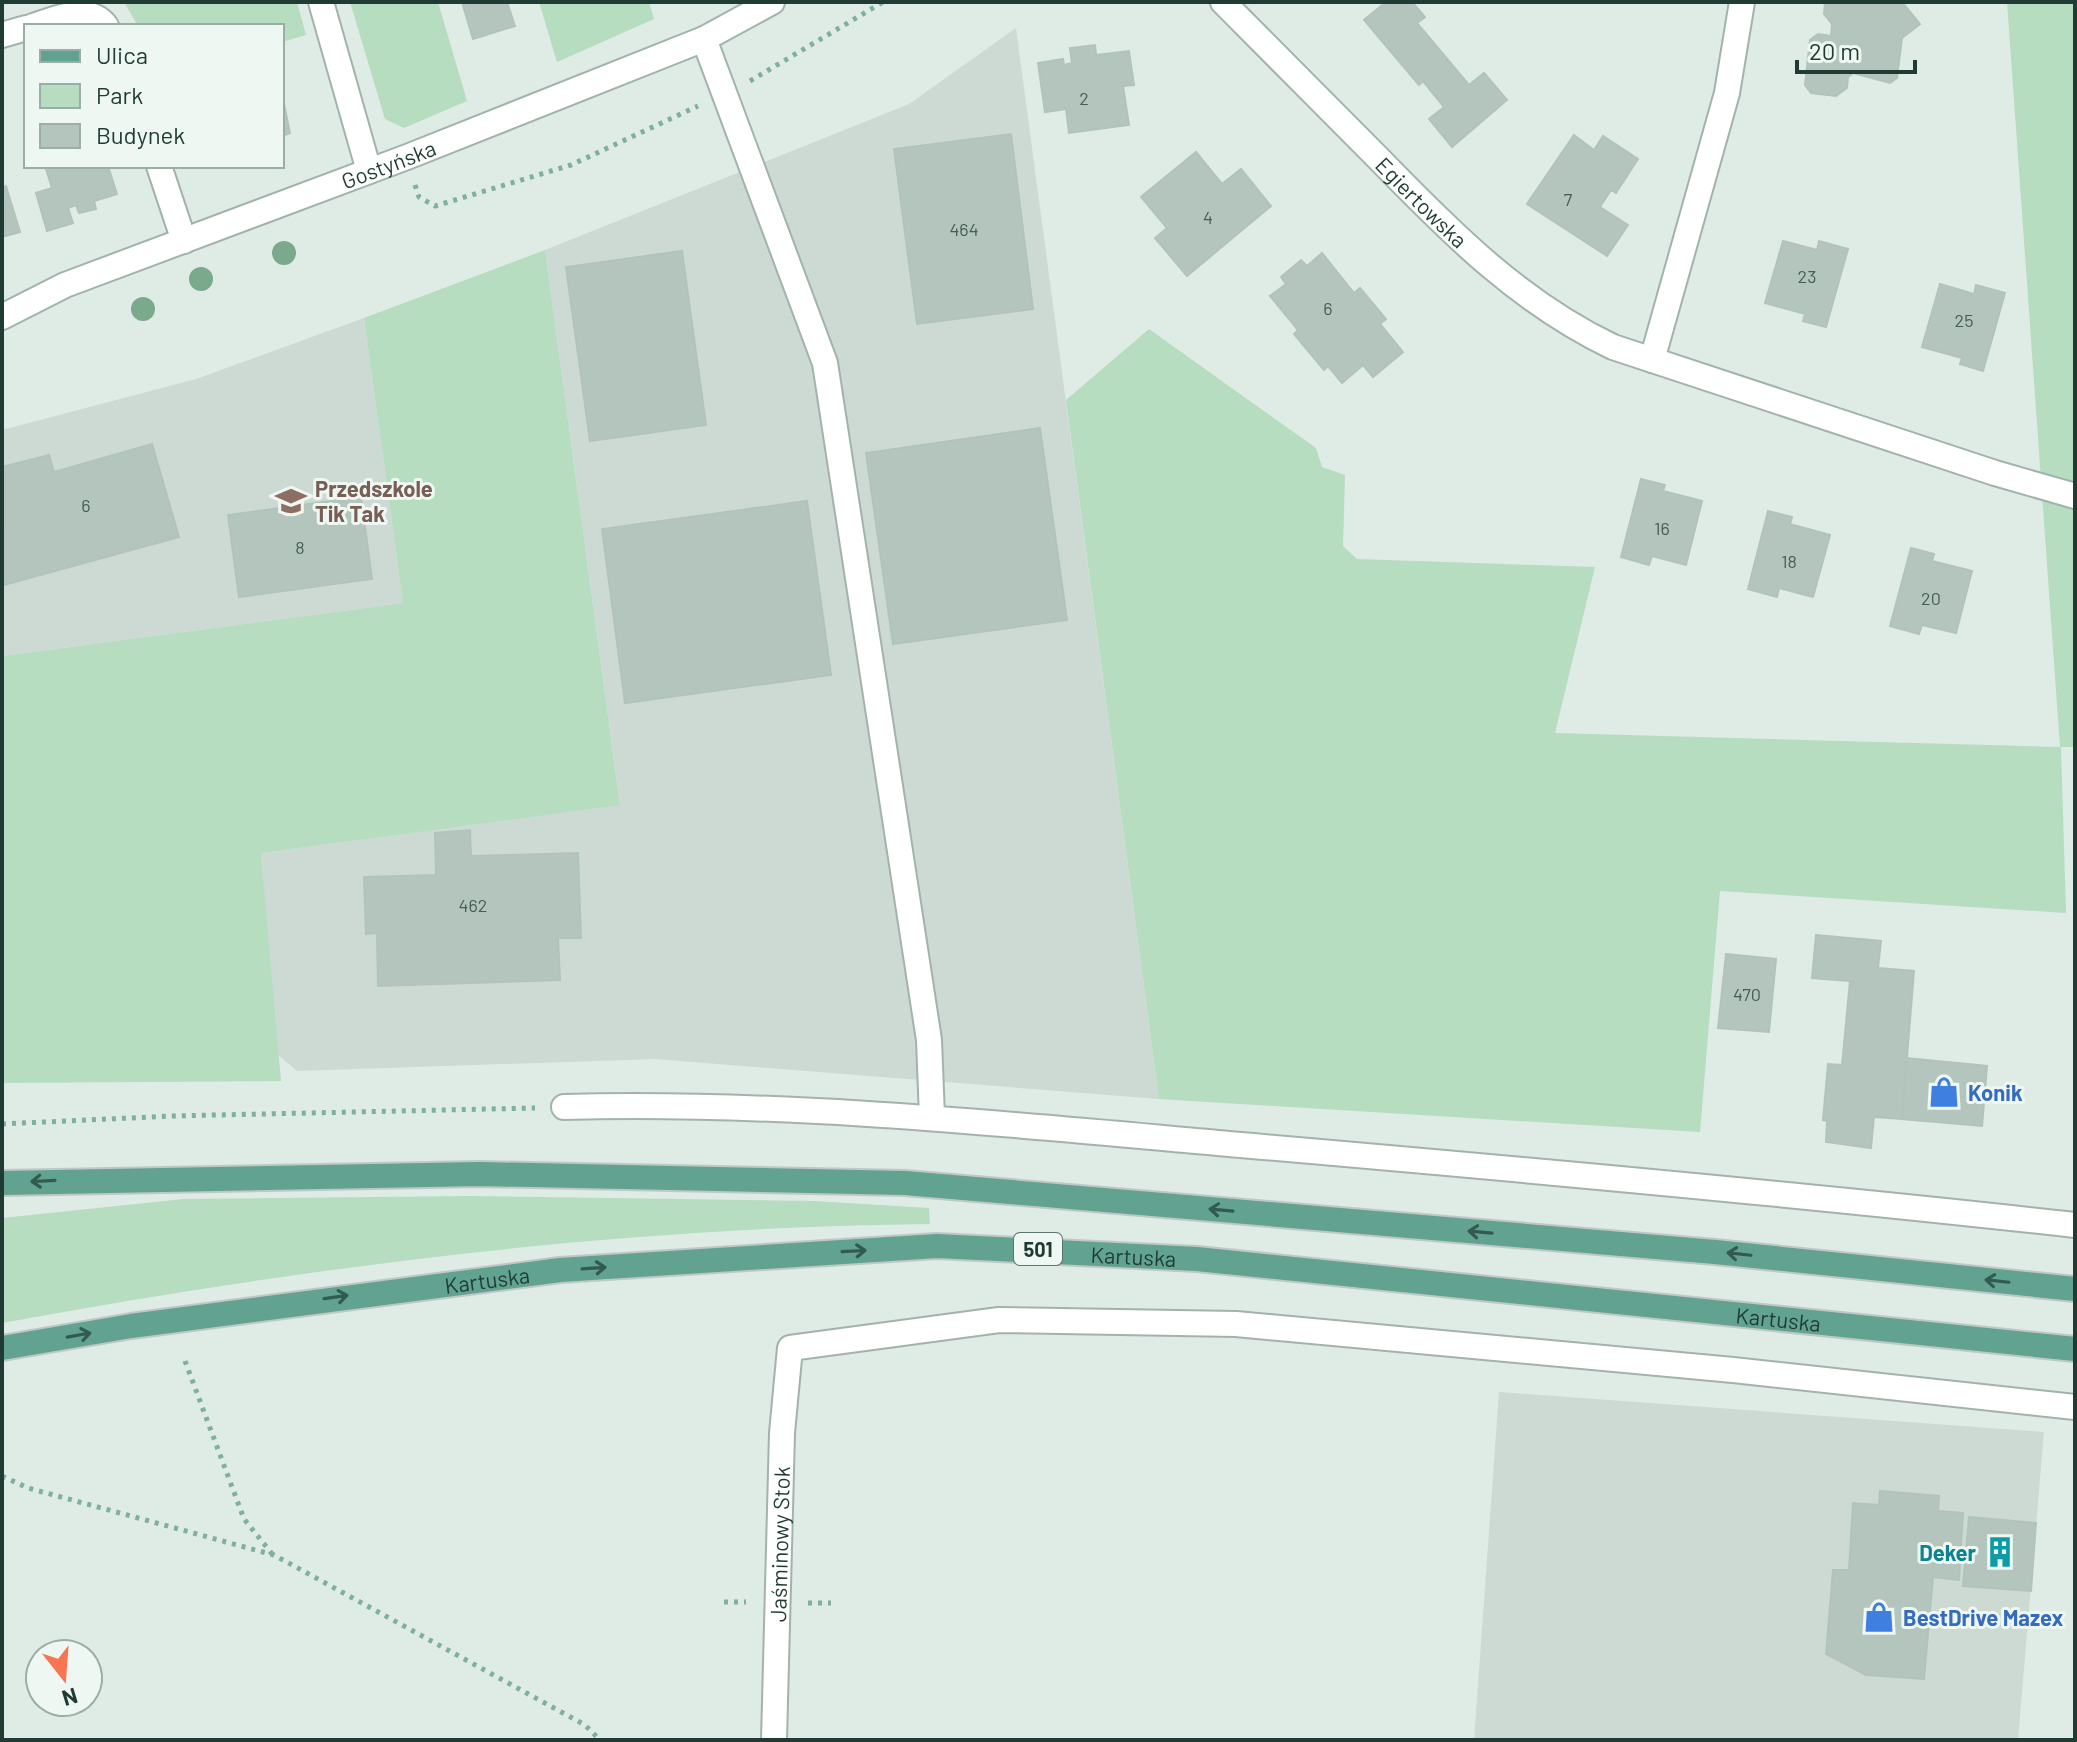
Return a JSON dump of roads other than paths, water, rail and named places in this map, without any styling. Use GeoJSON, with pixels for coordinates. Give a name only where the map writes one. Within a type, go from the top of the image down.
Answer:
{"type":"FeatureCollection","features":[{"type":"Feature","properties":{"kind":"main road"},"geometry":{"type":"LineString","coordinates":[[2,1183],[480,1174],[905,1183],[1715,1252],[2075,1289]]}},
{"type":"Feature","properties":{"kind":"main road","name":"Kartuska"},"geometry":{"type":"LineString","coordinates":[[2,1348],[161,1322],[560,1270],[937,1246],[1197,1259],[2075,1349]]}},
{"type":"Feature","properties":{"kind":"street"},"geometry":{"type":"LineString","coordinates":[[321,2],[369,171]]}},
{"type":"Feature","properties":{"kind":"street","name":"Gostyńska"},"geometry":{"type":"LineString","coordinates":[[2,317],[65,285],[407,157],[704,39],[772,2]]}},
{"type":"Feature","properties":{"kind":"street","name":"Egiertowska"},"geometry":{"type":"LineString","coordinates":[[1223,2],[1471,252],[1527,298],[1572,328],[1652,360],[1995,473],[2075,496]]}},
{"type":"Feature","properties":{"kind":"street"},"geometry":{"type":"LineString","coordinates":[[1652,360],[1727,93],[1742,2]]}},
{"type":"Feature","properties":{"kind":"street"},"geometry":{"type":"LineString","coordinates":[[39,24],[77,12],[105,24]]}},
{"type":"Feature","properties":{"kind":"street"},"geometry":{"type":"LineString","coordinates":[[2,35],[24,29]]}},
{"type":"Feature","properties":{"kind":"street"},"geometry":{"type":"LineString","coordinates":[[704,39],[825,363],[929,1040],[932,1117]]}},
{"type":"Feature","properties":{"kind":"street"},"geometry":{"type":"LineString","coordinates":[[160,168],[184,241]]}},
{"type":"Feature","properties":{"kind":"street"},"geometry":{"type":"LineString","coordinates":[[564,1107],[618,1105],[932,1117],[1797,1194],[2075,1225]]}},
{"type":"Feature","properties":{"kind":"street","name":"Jaśminowy Stok"},"geometry":{"type":"LineString","coordinates":[[774,1740],[782,1433],[790,1348],[999,1320],[1236,1324],[1733,1370],[2075,1407]]}},
{"type":"Feature","properties":{"kind":"place","name":"Przedszkole Tik Tak"},"geometry":{"type":"Point","coordinates":[291,501]}},
{"type":"Feature","properties":{"kind":"place","name":"Konik"},"geometry":{"type":"Point","coordinates":[1944,1092]}},
{"type":"Feature","properties":{"kind":"place","name":"Deker"},"geometry":{"type":"Point","coordinates":[2000,1552]}},
{"type":"Feature","properties":{"kind":"place","name":"BestDrive Mazex"},"geometry":{"type":"Point","coordinates":[1879,1617]}}]}
